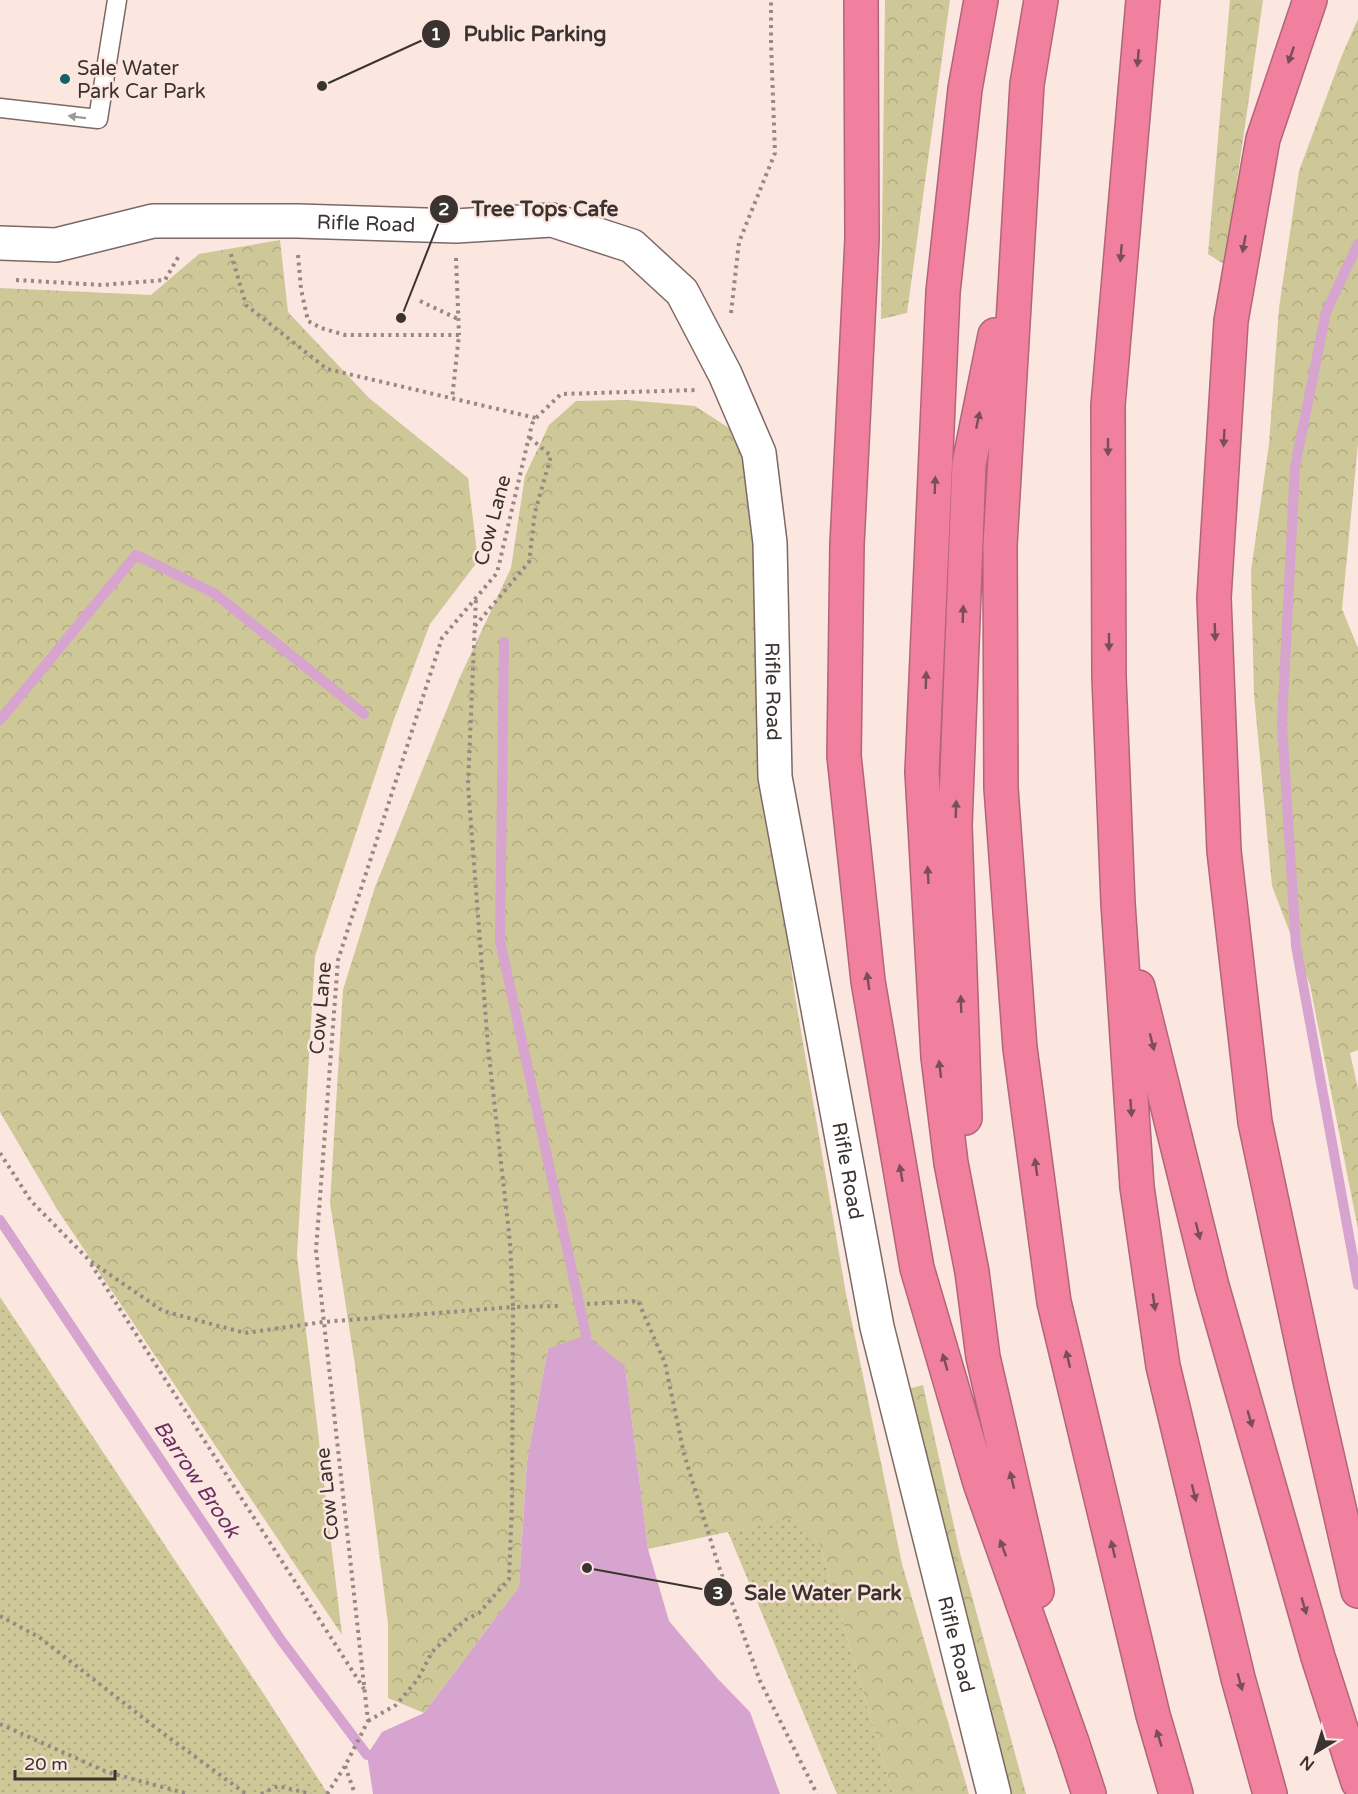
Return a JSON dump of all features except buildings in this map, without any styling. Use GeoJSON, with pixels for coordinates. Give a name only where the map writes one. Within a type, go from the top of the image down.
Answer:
{"type":"FeatureCollection","features":[{"type":"Feature","properties":{"kind":"highway"},"geometry":{"type":"LineString","coordinates":[[861,0],[862,239],[847,545],[844,756],[868,981],[917,1268],[980,1483],[1089,1794]]}},
{"type":"Feature","properties":{"kind":"highway"},"geometry":{"type":"LineString","coordinates":[[981,0],[965,89],[943,292],[922,772],[938,1057],[951,1163],[972,1272],[983,1357],[1072,1742]]}},
{"type":"Feature","properties":{"kind":"highway"},"geometry":{"type":"LineString","coordinates":[[1041,0],[1027,84],[1000,545],[1001,788],[1020,1048],[1054,1302],[1153,1715],[1176,1794]]}},
{"type":"Feature","properties":{"kind":"highway"},"geometry":{"type":"LineString","coordinates":[[1143,0],[1108,405],[1109,677],[1118,903],[1137,1187],[1163,1366],[1238,1678],[1270,1794]]}},
{"type":"Feature","properties":{"kind":"highway"},"geometry":{"type":"LineString","coordinates":[[1310,0],[1263,139],[1231,321],[1214,597],[1224,851],[1255,1122],[1358,1591]]}},
{"type":"Feature","properties":{"kind":"highway"},"geometry":{"type":"LineString","coordinates":[[972,1272],[955,825],[969,464],[1019,223]]}},
{"type":"Feature","properties":{"kind":"highway"},"geometry":{"type":"LineString","coordinates":[[1118,903],[1212,1286],[1318,1657],[1358,1782]]}},
{"type":"Feature","properties":{"kind":"street","name":"Rifle Road"},"geometry":{"type":"LineString","coordinates":[[0,243],[56,245],[153,221],[298,221],[456,226],[552,220],[632,246],[682,292],[724,374],[759,453],[770,543],[775,777],[876,1327],[994,1794]]}},
{"type":"Feature","properties":{"kind":"lane"},"geometry":{"type":"LineString","coordinates":[[0,108],[98,120],[117,0]]}},
{"type":"Feature","properties":{"kind":"path"},"geometry":{"type":"LineString","coordinates":[[731,314],[739,242],[775,153],[771,0]]}},
{"type":"Feature","properties":{"kind":"path"},"geometry":{"type":"LineString","coordinates":[[11,280],[102,285],[165,280],[199,221],[228,244],[246,305],[327,369],[536,418]]}},
{"type":"Feature","properties":{"kind":"path"},"geometry":{"type":"LineString","coordinates":[[298,221],[301,289],[308,321],[321,328],[345,335],[459,335]]}},
{"type":"Feature","properties":{"kind":"path"},"geometry":{"type":"LineString","coordinates":[[452,399],[459,335],[456,226]]}},
{"type":"Feature","properties":{"kind":"path"},"geometry":{"type":"LineString","coordinates":[[420,301],[458,319]]}},
{"type":"Feature","properties":{"kind":"path","name":"Cow Lane"},"geometry":{"type":"LineString","coordinates":[[368,1721],[316,1250],[338,960],[442,638],[497,573],[532,424],[561,394],[697,390],[724,374]]}},
{"type":"Feature","properties":{"kind":"path"},"geometry":{"type":"LineString","coordinates":[[474,626],[529,562],[535,512],[551,456],[529,437]]}},
{"type":"Feature","properties":{"kind":"path"},"geometry":{"type":"LineString","coordinates":[[327,1794],[345,1766],[368,1721],[396,1705],[418,1679],[432,1652],[465,1620],[479,1613],[509,1578],[512,1503],[513,1307],[510,1242],[488,1047],[468,785],[476,598]]}},
{"type":"Feature","properties":{"kind":"path"},"geometry":{"type":"LineString","coordinates":[[0,1153],[31,1201],[90,1261],[163,1311],[245,1333],[323,1322],[513,1307],[560,1306]]}},
{"type":"Feature","properties":{"kind":"path"},"geometry":{"type":"LineString","coordinates":[[90,1261],[364,1690]]}},
{"type":"Feature","properties":{"kind":"path"},"geometry":{"type":"LineString","coordinates":[[587,1304],[638,1301],[665,1363],[684,1454],[718,1564],[760,1681],[817,1794]]}},
{"type":"Feature","properties":{"kind":"path"},"geometry":{"type":"LineString","coordinates":[[0,1617],[39,1636],[160,1731],[246,1794]]}},
{"type":"Feature","properties":{"kind":"path"},"geometry":{"type":"LineString","coordinates":[[0,1724],[107,1772],[188,1794]]}},
{"type":"Feature","properties":{"kind":"path"},"geometry":{"type":"LineString","coordinates":[[345,1766],[354,1794]]}},
{"type":"Feature","properties":{"kind":"path"},"geometry":{"type":"LineString","coordinates":[[261,1794],[278,1786],[311,1794]]}},
{"type":"Feature","properties":{"kind":"green space"},"geometry":{"type":"Polygon","coordinates":[[[885,0],[950,0],[907,313],[881,319],[885,0]]]}},
{"type":"Feature","properties":{"kind":"green space"},"geometry":{"type":"Polygon","coordinates":[[[1230,0],[1263,0],[1225,265],[1208,254],[1230,0]]]}},
{"type":"Feature","properties":{"kind":"green space"},"geometry":{"type":"Polygon","coordinates":[[[1358,19],[1358,443],[1342,609],[1358,648],[1358,1050],[1350,1053],[1358,1089],[1358,1229],[1310,985],[1272,886],[1254,694],[1251,571],[1269,444],[1279,308],[1299,171],[1342,55],[1358,19]]]}},
{"type":"Feature","properties":{"kind":"green space"},"geometry":{"type":"Polygon","coordinates":[[[280,240],[288,312],[369,398],[468,478],[478,561],[430,624],[393,722],[315,956],[297,1255],[342,1635],[57,1209],[0,1112],[0,288],[151,295],[199,254],[280,240]]]}},
{"type":"Feature","properties":{"kind":"green space"},"geometry":{"type":"Polygon","coordinates":[[[627,400],[695,406],[735,432],[743,451],[751,485],[766,784],[795,996],[846,1294],[902,1564],[969,1794],[893,1794],[820,1545],[793,1518],[648,1549],[625,1366],[548,1349],[527,1461],[519,1587],[424,1713],[388,1698],[388,1623],[355,1365],[330,1203],[343,990],[375,887],[460,677],[511,568],[525,476],[549,425],[576,401],[627,400]]]}},
{"type":"Feature","properties":{"kind":"green space"},"geometry":{"type":"Polygon","coordinates":[[[0,1297],[265,1696],[328,1794],[0,1794],[0,1297]]]}},
{"type":"Feature","properties":{"kind":"green space"},"geometry":{"type":"Polygon","coordinates":[[[923,1385],[959,1549],[1026,1794],[1011,1794],[1001,1762],[904,1390],[923,1385]]]}},
{"type":"Feature","properties":{"kind":"green space"},"geometry":{"type":"Polygon","coordinates":[[[793,1517],[820,1545],[893,1794],[837,1794],[728,1532],[793,1517]]]}},
{"type":"Feature","properties":{"kind":"shaded area"},"geometry":{"type":"Polygon","coordinates":[[[586,1335],[625,1366],[648,1549],[669,1621],[718,1679],[750,1712],[780,1794],[373,1794],[367,1755],[382,1732],[424,1713],[519,1587],[527,1461],[548,1349],[586,1335]]]}},
{"type":"Feature","properties":{"kind":"waterway"},"geometry":{"type":"LineString","coordinates":[[1358,244],[1326,312],[1295,467],[1282,723],[1296,946],[1358,1285]]}},
{"type":"Feature","properties":{"kind":"waterway"},"geometry":{"type":"LineString","coordinates":[[0,720],[136,555],[214,593],[364,714]]}},
{"type":"Feature","properties":{"kind":"waterway"},"geometry":{"type":"LineString","coordinates":[[504,642],[500,941],[586,1335]]}},
{"type":"Feature","properties":{"kind":"waterway","name":"Barrow Brook"},"geometry":{"type":"LineString","coordinates":[[0,1220],[281,1640],[367,1755]]}},
{"type":"Feature","properties":{"kind":"place","name":"Sale Water Park Car Park"},"geometry":{"type":"Point","coordinates":[65,79]}},
{"type":"Feature","properties":{"kind":"place","name":"Public Parking"},"geometry":{"type":"Point","coordinates":[322,86]}},
{"type":"Feature","properties":{"kind":"place","name":"Tree Tops Cafe"},"geometry":{"type":"Point","coordinates":[401,318]}},
{"type":"Feature","properties":{"kind":"place","name":"Sale Water Park"},"geometry":{"type":"Point","coordinates":[587,1568]}}]}
